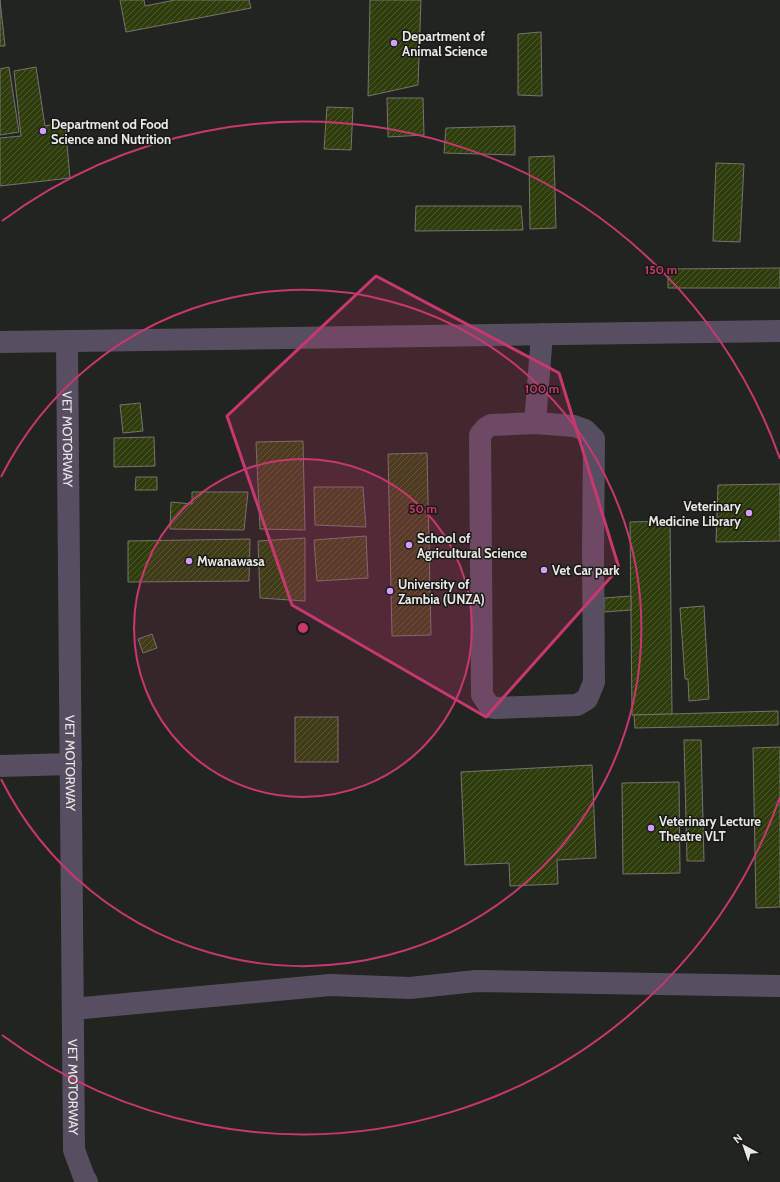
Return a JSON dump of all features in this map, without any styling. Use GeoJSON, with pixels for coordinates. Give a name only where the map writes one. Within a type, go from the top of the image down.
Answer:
{"type":"FeatureCollection","features":[{"type":"Feature","properties":{"kind":"lane"},"geometry":{"type":"LineString","coordinates":[[0,342],[780,331]]}},
{"type":"Feature","properties":{"kind":"lane"},"geometry":{"type":"LineString","coordinates":[[535,423],[542,334]]}},
{"type":"Feature","properties":{"kind":"lane","name":"VET MOTORWAY"},"geometry":{"type":"LineString","coordinates":[[67,341],[74,1150],[87,1182]]}},
{"type":"Feature","properties":{"kind":"lane"},"geometry":{"type":"LineString","coordinates":[[535,423],[574,426],[585,430],[594,440],[594,682],[587,699],[577,705],[495,708],[490,707],[482,695],[480,435],[486,428],[491,426],[535,423]]}},
{"type":"Feature","properties":{"kind":"lane"},"geometry":{"type":"LineString","coordinates":[[0,766],[71,764]]}},
{"type":"Feature","properties":{"kind":"lane"},"geometry":{"type":"LineString","coordinates":[[72,1009],[330,985],[410,988],[476,981],[780,986]]}},
{"type":"Feature","properties":{"kind":"highlighted area"},"geometry":{"type":"Polygon","coordinates":[[[376,276],[559,373],[619,568],[486,717],[292,605],[227,416],[376,276]]]}},
{"type":"Feature","properties":{"kind":"building"},"geometry":{"type":"Polygon","coordinates":[[[0,0],[5,46],[0,46],[0,0]]]}},
{"type":"Feature","properties":{"kind":"building"},"geometry":{"type":"Polygon","coordinates":[[[120,0],[144,0],[145,6],[175,0],[249,0],[251,8],[126,32],[120,0]]]}},
{"type":"Feature","properties":{"kind":"building","name":"Department of Animal Science"},"geometry":{"type":"Polygon","coordinates":[[[370,0],[421,0],[418,85],[368,96],[370,0]]]}},
{"type":"Feature","properties":{"kind":"building"},"geometry":{"type":"Polygon","coordinates":[[[541,32],[542,96],[518,95],[518,34],[541,32]]]}},
{"type":"Feature","properties":{"kind":"building"},"geometry":{"type":"Polygon","coordinates":[[[9,67],[19,132],[0,135],[0,69],[9,67]]]}},
{"type":"Feature","properties":{"kind":"building","name":"Department od Food Science and Nutrition"},"geometry":{"type":"Polygon","coordinates":[[[36,67],[45,126],[65,122],[70,178],[0,186],[0,138],[21,136],[14,71],[36,67]]]}},
{"type":"Feature","properties":{"kind":"building"},"geometry":{"type":"Polygon","coordinates":[[[387,98],[423,98],[424,135],[388,137],[387,98]]]}},
{"type":"Feature","properties":{"kind":"building"},"geometry":{"type":"Polygon","coordinates":[[[327,107],[353,108],[351,150],[324,149],[327,107]]]}},
{"type":"Feature","properties":{"kind":"building"},"geometry":{"type":"Polygon","coordinates":[[[515,126],[515,155],[444,153],[446,128],[515,126]]]}},
{"type":"Feature","properties":{"kind":"building"},"geometry":{"type":"Polygon","coordinates":[[[554,156],[556,228],[530,229],[529,157],[554,156]]]}},
{"type":"Feature","properties":{"kind":"building"},"geometry":{"type":"Polygon","coordinates":[[[716,163],[744,164],[740,242],[713,241],[716,163]]]}},
{"type":"Feature","properties":{"kind":"building"},"geometry":{"type":"Polygon","coordinates":[[[416,206],[521,206],[523,230],[415,231],[416,206]]]}},
{"type":"Feature","properties":{"kind":"building"},"geometry":{"type":"Polygon","coordinates":[[[780,268],[780,288],[668,288],[668,269],[780,268]]]}},
{"type":"Feature","properties":{"kind":"building"},"geometry":{"type":"Polygon","coordinates":[[[140,403],[143,431],[123,433],[120,405],[140,403]]]}},
{"type":"Feature","properties":{"kind":"building"},"geometry":{"type":"Polygon","coordinates":[[[154,437],[155,466],[114,467],[114,438],[154,437]]]}},
{"type":"Feature","properties":{"kind":"building"},"geometry":{"type":"Polygon","coordinates":[[[303,441],[305,530],[260,529],[256,442],[303,441]]]}},
{"type":"Feature","properties":{"kind":"building","name":"School of Agricultural Science"},"geometry":{"type":"Polygon","coordinates":[[[427,453],[431,635],[392,636],[388,454],[427,453]]]}},
{"type":"Feature","properties":{"kind":"building"},"geometry":{"type":"Polygon","coordinates":[[[136,477],[157,477],[157,490],[135,490],[136,477]]]}},
{"type":"Feature","properties":{"kind":"building","name":"Veterinary Medicine Library"},"geometry":{"type":"Polygon","coordinates":[[[780,484],[780,541],[716,542],[718,485],[780,484]]]}},
{"type":"Feature","properties":{"kind":"building"},"geometry":{"type":"Polygon","coordinates":[[[314,487],[363,487],[366,527],[315,525],[314,487]]]}},
{"type":"Feature","properties":{"kind":"building"},"geometry":{"type":"Polygon","coordinates":[[[192,492],[248,492],[244,530],[170,529],[171,502],[192,504],[192,492]]]}},
{"type":"Feature","properties":{"kind":"building"},"geometry":{"type":"Polygon","coordinates":[[[670,521],[672,714],[632,715],[630,522],[670,521]]]}},
{"type":"Feature","properties":{"kind":"building"},"geometry":{"type":"Polygon","coordinates":[[[366,536],[368,578],[317,581],[314,540],[366,536]]]}},
{"type":"Feature","properties":{"kind":"building"},"geometry":{"type":"Polygon","coordinates":[[[305,538],[305,601],[260,598],[258,541],[305,538]]]}},
{"type":"Feature","properties":{"kind":"building","name":"Mwanawasa"},"geometry":{"type":"Polygon","coordinates":[[[250,539],[249,581],[128,582],[128,541],[250,539]]]}},
{"type":"Feature","properties":{"kind":"building"},"geometry":{"type":"Polygon","coordinates":[[[631,596],[631,610],[604,612],[604,598],[631,596]]]}},
{"type":"Feature","properties":{"kind":"building"},"geometry":{"type":"Polygon","coordinates":[[[704,606],[709,699],[689,701],[688,679],[685,679],[680,608],[704,606]]]}},
{"type":"Feature","properties":{"kind":"building"},"geometry":{"type":"Polygon","coordinates":[[[152,634],[157,648],[143,653],[138,639],[152,634]]]}},
{"type":"Feature","properties":{"kind":"building"},"geometry":{"type":"Polygon","coordinates":[[[778,711],[778,725],[635,728],[634,715],[778,711]]]}},
{"type":"Feature","properties":{"kind":"building"},"geometry":{"type":"Polygon","coordinates":[[[295,717],[338,717],[338,762],[295,762],[295,717]]]}},
{"type":"Feature","properties":{"kind":"building"},"geometry":{"type":"Polygon","coordinates":[[[684,740],[701,740],[704,861],[687,861],[684,740]]]}},
{"type":"Feature","properties":{"kind":"building"},"geometry":{"type":"Polygon","coordinates":[[[780,747],[780,907],[756,908],[753,748],[780,747]]]}},
{"type":"Feature","properties":{"kind":"building"},"geometry":{"type":"Polygon","coordinates":[[[592,765],[596,858],[557,860],[558,884],[510,886],[509,863],[465,865],[461,772],[592,765]]]}},
{"type":"Feature","properties":{"kind":"building","name":"Veterinary Lecture Theatre VLT"},"geometry":{"type":"Polygon","coordinates":[[[679,782],[680,873],[623,874],[622,783],[679,782]]]}},
{"type":"Feature","properties":{"kind":"place","name":"Department of Animal Science"},"geometry":{"type":"Point","coordinates":[394,43]}},
{"type":"Feature","properties":{"kind":"place","name":"Department od Food Science and Nutrition"},"geometry":{"type":"Point","coordinates":[43,131]}},
{"type":"Feature","properties":{"kind":"place","name":"Veterinary Medicine Library"},"geometry":{"type":"Point","coordinates":[749,513]}},
{"type":"Feature","properties":{"kind":"place","name":"School of Agricultural Science"},"geometry":{"type":"Point","coordinates":[409,545]}},
{"type":"Feature","properties":{"kind":"place","name":"Mwanawasa"},"geometry":{"type":"Point","coordinates":[189,561]}},
{"type":"Feature","properties":{"kind":"place","name":"Vet Car park"},"geometry":{"type":"Point","coordinates":[544,570]}},
{"type":"Feature","properties":{"kind":"place","name":"University of Zambia (UNZA)"},"geometry":{"type":"Point","coordinates":[390,591]}},
{"type":"Feature","properties":{"kind":"place","name":"Veterinary Lecture Theatre VLT"},"geometry":{"type":"Point","coordinates":[651,828]}}]}
